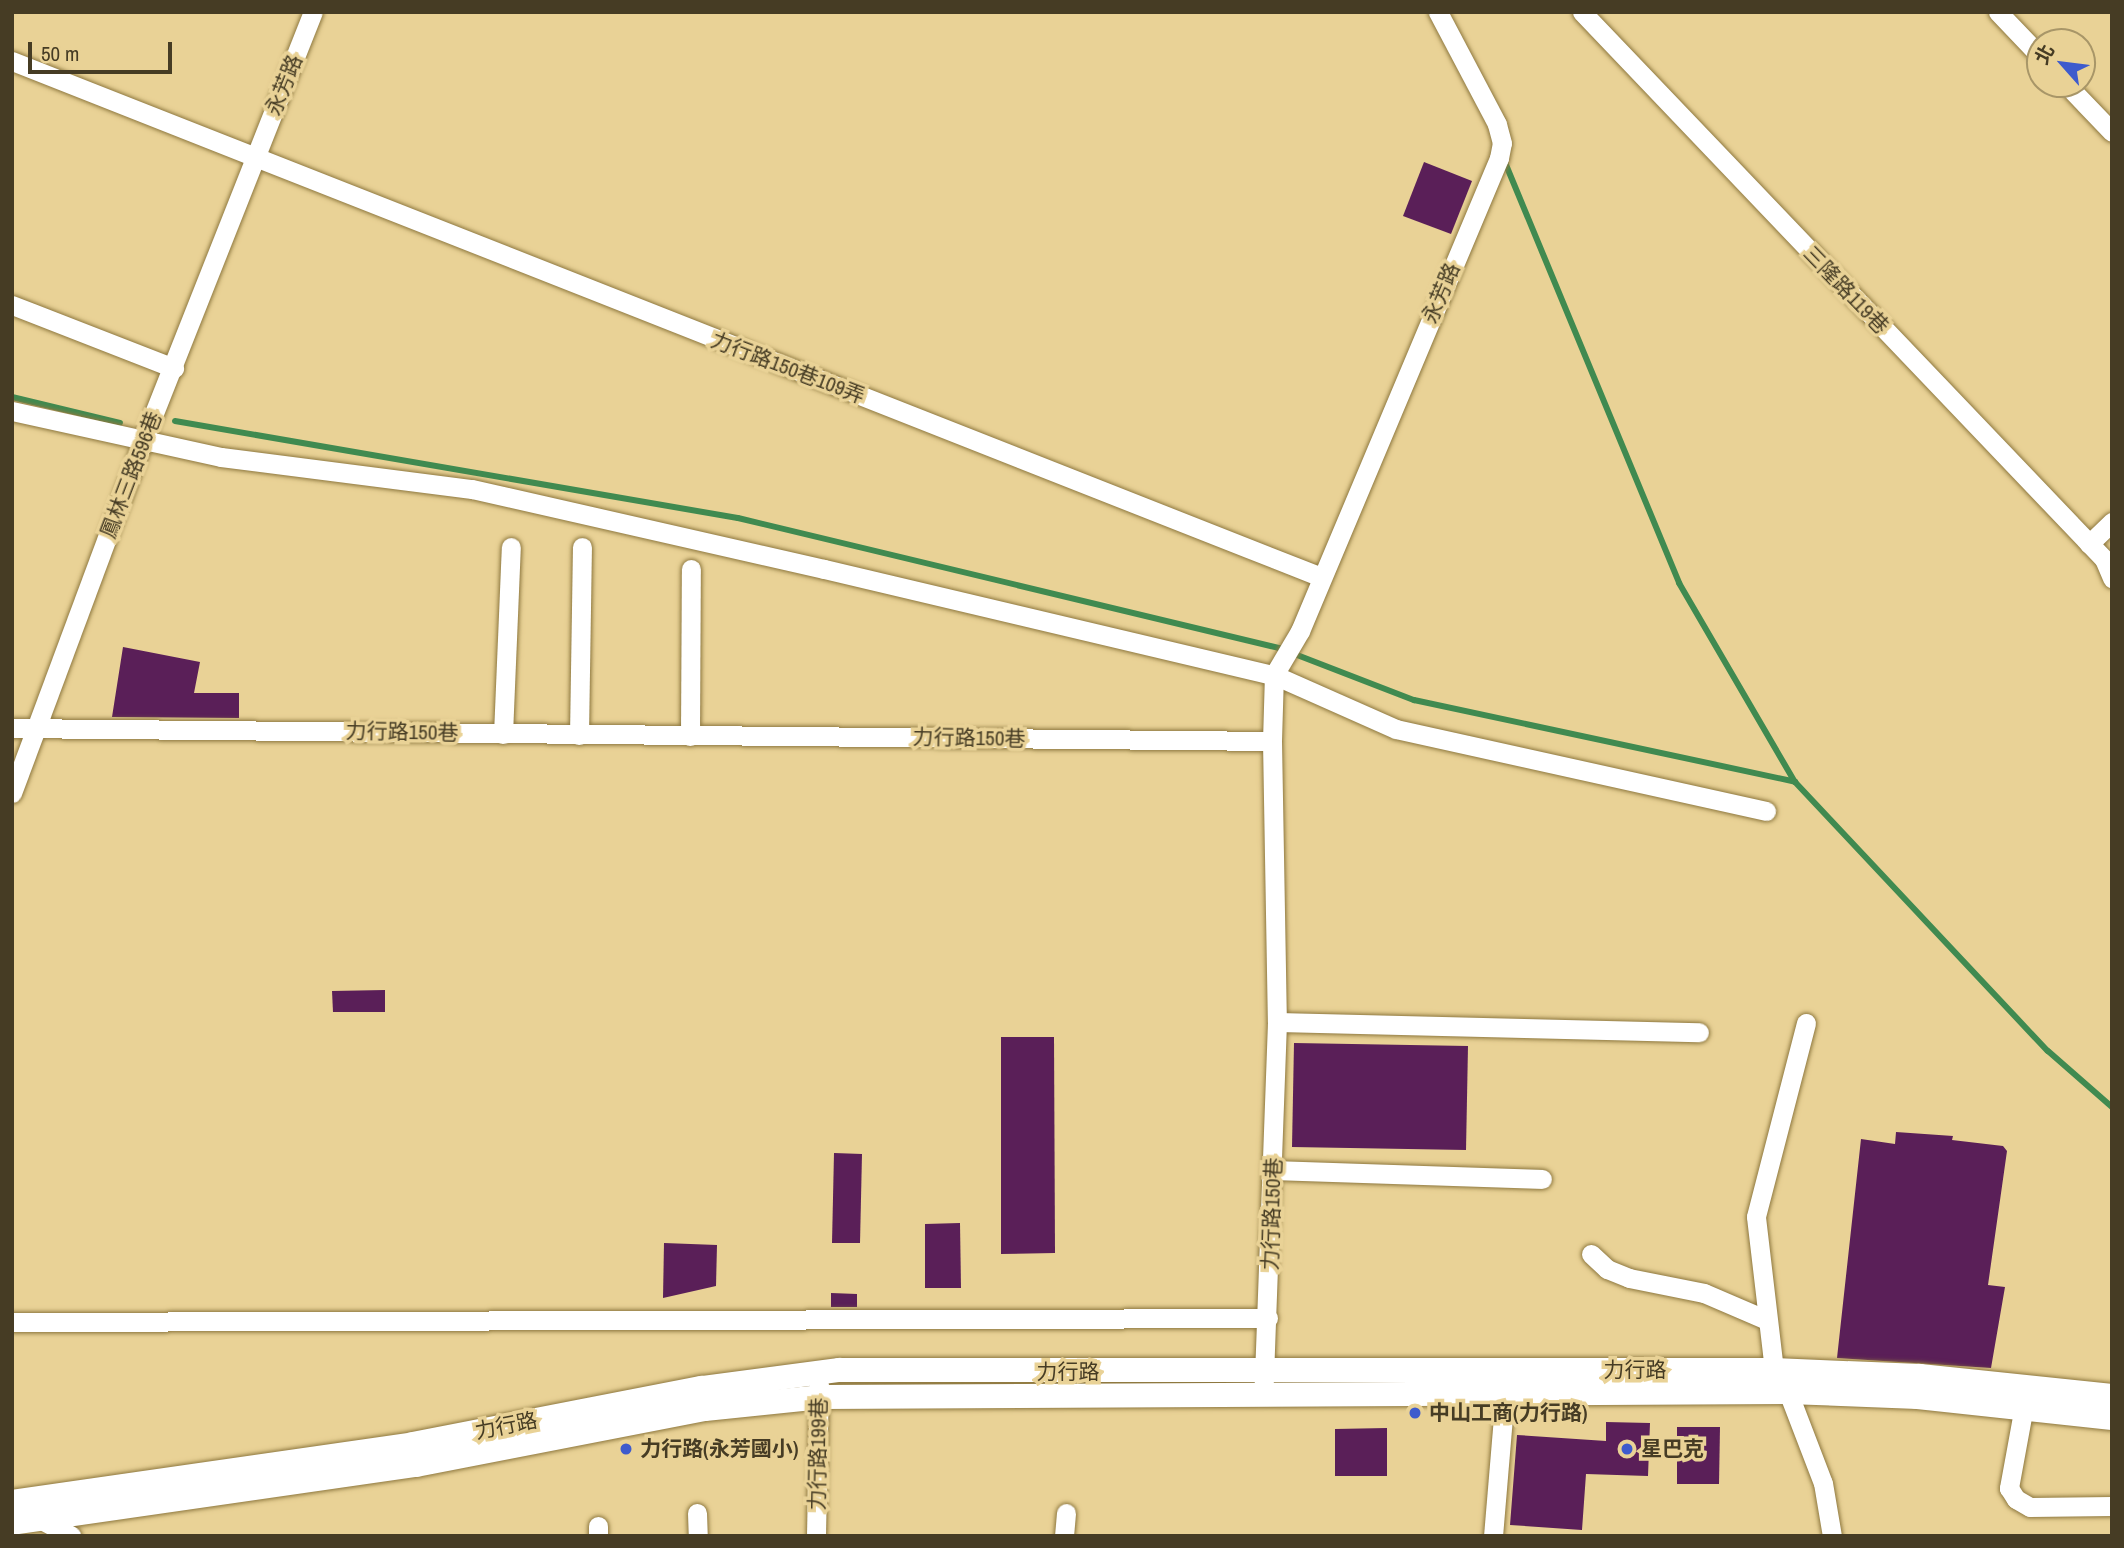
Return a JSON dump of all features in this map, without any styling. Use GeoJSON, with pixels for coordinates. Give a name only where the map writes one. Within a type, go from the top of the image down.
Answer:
{"type":"FeatureCollection","features":[{"type":"Feature","properties":{"kind":"main road","name":"力行路"},"geometry":{"type":"LineString","coordinates":[[24,1511],[416,1465],[820,1385],[1264,1382],[1774,1370],[1920,1376],[2026,1397],[2112,1418]]}},
{"type":"Feature","properties":{"kind":"main road","name":"力行路"},"geometry":{"type":"LineString","coordinates":[[1264,1382],[1505,1392],[2112,1396]]}},
{"type":"Feature","properties":{"kind":"street","name":"永芳路"},"geometry":{"type":"LineString","coordinates":[[255,158],[313,12]]}},
{"type":"Feature","properties":{"kind":"street","name":"永芳路"},"geometry":{"type":"LineString","coordinates":[[1321,577],[1499,158],[1502,143],[1497,124],[1438,12]]}},
{"type":"Feature","properties":{"kind":"street","name":"三隆路119巷"},"geometry":{"type":"LineString","coordinates":[[1582,12],[2104,559],[2112,578]]}},
{"type":"Feature","properties":{"kind":"street"},"geometry":{"type":"LineString","coordinates":[[1998,12],[2026,41]]}},
{"type":"Feature","properties":{"kind":"street","name":"力行路150巷109弄"},"geometry":{"type":"LineString","coordinates":[[12,61],[1321,577]]}},
{"type":"Feature","properties":{"kind":"street"},"geometry":{"type":"LineString","coordinates":[[2079,98],[2112,132]]}},
{"type":"Feature","properties":{"kind":"street","name":"鳳林三路596巷"},"geometry":{"type":"LineString","coordinates":[[12,793],[143,441],[255,158]]}},
{"type":"Feature","properties":{"kind":"street"},"geometry":{"type":"LineString","coordinates":[[12,305],[174,368]]}},
{"type":"Feature","properties":{"kind":"street"},"geometry":{"type":"LineString","coordinates":[[12,411],[221,457],[472,489],[1274,676],[1396,729],[1766,811]]}},
{"type":"Feature","properties":{"kind":"street"},"geometry":{"type":"LineString","coordinates":[[2088,544],[2112,522]]}},
{"type":"Feature","properties":{"kind":"street"},"geometry":{"type":"LineString","coordinates":[[503,734],[511,547]]}},
{"type":"Feature","properties":{"kind":"street"},"geometry":{"type":"LineString","coordinates":[[579,735],[582,547]]}},
{"type":"Feature","properties":{"kind":"street"},"geometry":{"type":"LineString","coordinates":[[690,736],[691,569]]}},
{"type":"Feature","properties":{"kind":"street"},"geometry":{"type":"LineString","coordinates":[[1272,741],[1274,676],[1300,631],[1321,577]]}},
{"type":"Feature","properties":{"kind":"street","name":"力行路150巷"},"geometry":{"type":"LineString","coordinates":[[12,728],[1272,741],[1277,1022],[1274,1170],[1264,1382]]}},
{"type":"Feature","properties":{"kind":"street"},"geometry":{"type":"LineString","coordinates":[[1277,1022],[1699,1032]]}},
{"type":"Feature","properties":{"kind":"street"},"geometry":{"type":"LineString","coordinates":[[1806,1023],[1756,1217],[1774,1370],[1788,1392],[1823,1483],[1832,1536]]}},
{"type":"Feature","properties":{"kind":"street"},"geometry":{"type":"LineString","coordinates":[[1274,1170],[1542,1179]]}},
{"type":"Feature","properties":{"kind":"street"},"geometry":{"type":"LineString","coordinates":[[1591,1254],[1607,1269],[1629,1278],[1704,1293],[1767,1320]]}},
{"type":"Feature","properties":{"kind":"street"},"geometry":{"type":"LineString","coordinates":[[12,1322],[1268,1318]]}},
{"type":"Feature","properties":{"kind":"street","name":"力行路199巷"},"geometry":{"type":"LineString","coordinates":[[816,1536],[820,1385]]}},
{"type":"Feature","properties":{"kind":"street"},"geometry":{"type":"LineString","coordinates":[[1493,1536],[1505,1392]]}},
{"type":"Feature","properties":{"kind":"street"},"geometry":{"type":"LineString","coordinates":[[2026,1397],[2009,1488],[2016,1499],[2030,1507],[2112,1506]]}},
{"type":"Feature","properties":{"kind":"street"},"geometry":{"type":"LineString","coordinates":[[24,1511],[71,1536]]}},
{"type":"Feature","properties":{"kind":"street"},"geometry":{"type":"LineString","coordinates":[[697,1513],[698,1536]]}},
{"type":"Feature","properties":{"kind":"street"},"geometry":{"type":"LineString","coordinates":[[1064,1536],[1066,1513]]}},
{"type":"Feature","properties":{"kind":"building"},"geometry":{"type":"Polygon","coordinates":[[[1424,162],[1472,181],[1451,234],[1403,216],[1424,162]]]}},
{"type":"Feature","properties":{"kind":"building"},"geometry":{"type":"Polygon","coordinates":[[[123,647],[200,662],[194,693],[239,693],[239,718],[112,717],[123,647]]]}},
{"type":"Feature","properties":{"kind":"building"},"geometry":{"type":"Polygon","coordinates":[[[385,990],[385,1012],[333,1012],[332,991],[385,990]]]}},
{"type":"Feature","properties":{"kind":"building"},"geometry":{"type":"Polygon","coordinates":[[[1001,1037],[1054,1037],[1055,1253],[1001,1254],[1001,1037]]]}},
{"type":"Feature","properties":{"kind":"building"},"geometry":{"type":"Polygon","coordinates":[[[1294,1043],[1468,1046],[1466,1150],[1292,1147],[1294,1043]]]}},
{"type":"Feature","properties":{"kind":"building"},"geometry":{"type":"Polygon","coordinates":[[[1896,1132],[1953,1136],[1952,1140],[2003,1146],[2007,1151],[1988,1285],[2005,1287],[1991,1368],[1837,1358],[1861,1139],[1895,1144],[1896,1132]]]}},
{"type":"Feature","properties":{"kind":"building"},"geometry":{"type":"Polygon","coordinates":[[[834,1153],[862,1154],[860,1243],[832,1243],[834,1153]]]}},
{"type":"Feature","properties":{"kind":"building"},"geometry":{"type":"Polygon","coordinates":[[[960,1223],[961,1288],[925,1288],[925,1224],[960,1223]]]}},
{"type":"Feature","properties":{"kind":"building"},"geometry":{"type":"Polygon","coordinates":[[[664,1243],[717,1245],[716,1286],[663,1298],[664,1243]]]}},
{"type":"Feature","properties":{"kind":"building"},"geometry":{"type":"Polygon","coordinates":[[[831,1293],[857,1294],[857,1307],[831,1307],[831,1293]]]}},
{"type":"Feature","properties":{"kind":"building"},"geometry":{"type":"Polygon","coordinates":[[[1606,1422],[1650,1423],[1648,1476],[1586,1474],[1582,1530],[1510,1525],[1517,1435],[1606,1441],[1606,1422]]]}},
{"type":"Feature","properties":{"kind":"building"},"geometry":{"type":"Polygon","coordinates":[[[1677,1427],[1720,1427],[1719,1484],[1677,1484],[1677,1427]]]}},
{"type":"Feature","properties":{"kind":"building"},"geometry":{"type":"Polygon","coordinates":[[[1387,1428],[1387,1476],[1335,1476],[1335,1429],[1387,1428]]]}},
{"type":"Feature","properties":{"kind":"waterway"},"geometry":{"type":"LineString","coordinates":[[1504,160],[1679,583],[1795,782],[2048,1051],[2112,1107]]}},
{"type":"Feature","properties":{"kind":"waterway"},"geometry":{"type":"LineString","coordinates":[[12,397],[120,423]]}},
{"type":"Feature","properties":{"kind":"waterway"},"geometry":{"type":"LineString","coordinates":[[175,421],[738,518],[1279,648],[1414,700],[1795,782]]}},
{"type":"Feature","properties":{"kind":"place","name":"中山工商(力行路)"},"geometry":{"type":"Point","coordinates":[1415,1413]}},
{"type":"Feature","properties":{"kind":"place","name":"力行路(永芳國小)"},"geometry":{"type":"Point","coordinates":[626,1449]}},
{"type":"Feature","properties":{"kind":"place","name":"星巴克"},"geometry":{"type":"Point","coordinates":[1627,1449]}}]}
